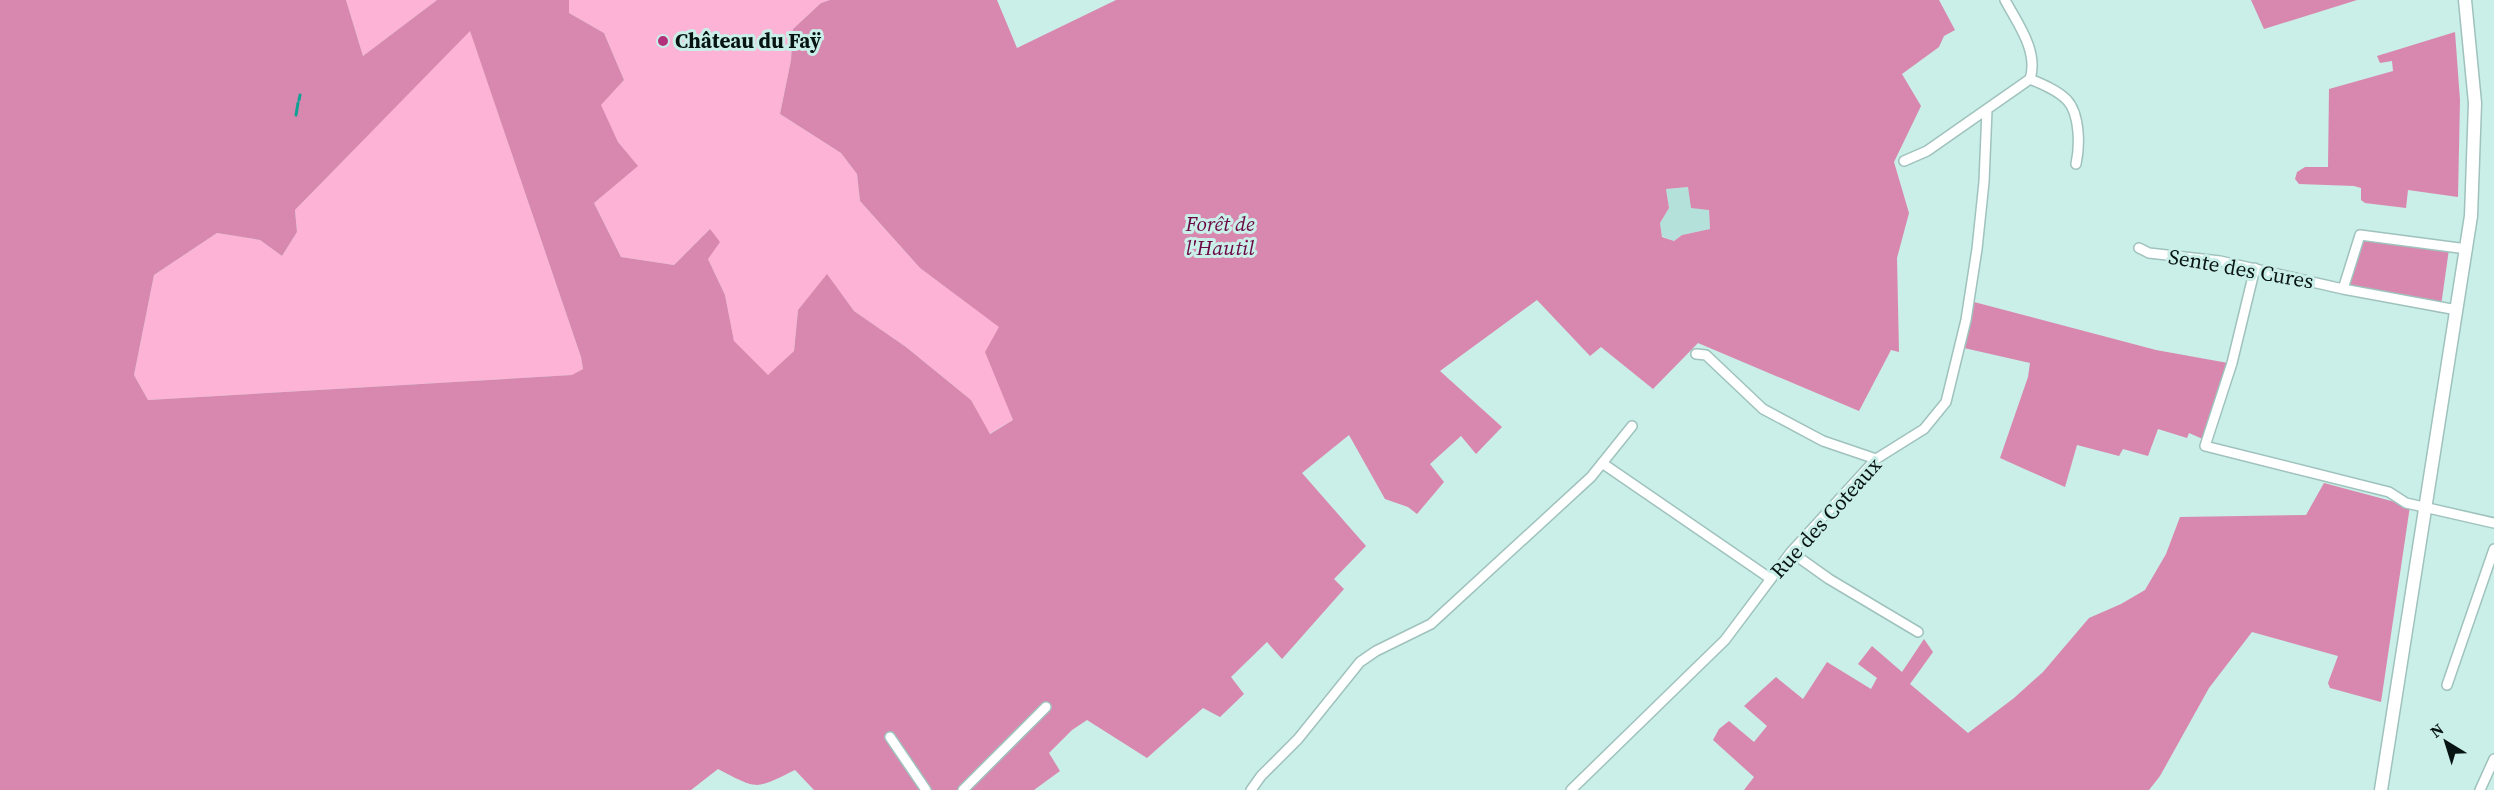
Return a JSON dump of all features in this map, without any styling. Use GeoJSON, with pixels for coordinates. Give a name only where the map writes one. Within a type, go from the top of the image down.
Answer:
{"type":"FeatureCollection","features":[{"type":"Feature","properties":{"kind":"main road"},"geometry":{"type":"LineString","coordinates":[[2381,790],[2424,506],[2467,249],[2473,184],[2475,115],[2465,0]]}},
{"type":"Feature","properties":{"kind":"street"},"geometry":{"type":"LineString","coordinates":[[1904,161],[1927,151],[2030,79],[2033,71],[2027,42],[2005,0]]}},
{"type":"Feature","properties":{"kind":"street"},"geometry":{"type":"LineString","coordinates":[[2030,79],[2046,86],[2068,101],[2075,120],[2078,154],[2076,164]]}},
{"type":"Feature","properties":{"kind":"street","name":"Rue des Coteaux"},"geometry":{"type":"LineString","coordinates":[[1571,790],[1725,640],[1791,552],[1876,459],[1924,429],[1938,415],[1946,402],[1954,379],[1977,249],[1984,182],[1987,110]]}},
{"type":"Feature","properties":{"kind":"street","name":"Sente des Cures"},"geometry":{"type":"LineString","coordinates":[[2343,289],[2360,235],[2467,249]]}},
{"type":"Feature","properties":{"kind":"street","name":"Sente des Cures"},"geometry":{"type":"LineString","coordinates":[[2139,248],[2149,253],[2255,268],[2343,289],[2457,310]]}},
{"type":"Feature","properties":{"kind":"street"},"geometry":{"type":"LineString","coordinates":[[2255,268],[2232,363],[2205,446],[2389,492],[2406,503],[2494,523]]}},
{"type":"Feature","properties":{"kind":"street"},"geometry":{"type":"LineString","coordinates":[[1696,354],[1706,355],[1763,409],[1823,441],[1876,459]]}},
{"type":"Feature","properties":{"kind":"street"},"geometry":{"type":"LineString","coordinates":[[1251,790],[1260,776],[1298,739],[1360,662],[1376,651],[1431,624],[1591,477],[1632,426]]}},
{"type":"Feature","properties":{"kind":"street"},"geometry":{"type":"LineString","coordinates":[[1602,463],[1771,579]]}},
{"type":"Feature","properties":{"kind":"street"},"geometry":{"type":"LineString","coordinates":[[2447,685],[2494,549]]}},
{"type":"Feature","properties":{"kind":"street"},"geometry":{"type":"LineString","coordinates":[[1791,552],[1918,632]]}},
{"type":"Feature","properties":{"kind":"street"},"geometry":{"type":"LineString","coordinates":[[963,790],[1046,707]]}},
{"type":"Feature","properties":{"kind":"street"},"geometry":{"type":"LineString","coordinates":[[890,737],[926,790]]}},
{"type":"Feature","properties":{"kind":"street"},"geometry":{"type":"LineString","coordinates":[[2480,790],[2494,759]]}},
{"type":"Feature","properties":{"kind":"shaded area"},"geometry":{"type":"Polygon","coordinates":[[[346,0],[437,0],[363,56],[346,0]]]}},
{"type":"Feature","properties":{"kind":"shaded area"},"geometry":{"type":"Polygon","coordinates":[[[569,0],[830,0],[821,3],[793,29],[791,60],[780,114],[841,153],[857,174],[860,201],[920,268],[1000,327],[1003,392],[1013,420],[989,434],[971,400],[906,347],[854,311],[827,275],[798,310],[794,351],[768,376],[734,342],[725,295],[708,259],[710,229],[674,265],[621,257],[594,203],[637,166],[618,142],[600,105],[624,80],[604,33],[569,13],[569,0]]]}},
{"type":"Feature","properties":{"kind":"shaded area"},"geometry":{"type":"Polygon","coordinates":[[[470,30],[581,357],[583,369],[573,375],[148,400],[134,375],[154,275],[217,233],[260,240],[282,256],[297,232],[295,210],[470,30]]]}},
{"type":"Feature","properties":{"kind":"shaded area"},"geometry":{"type":"Polygon","coordinates":[[[1688,187],[1709,209],[1710,229],[1682,235],[1674,241],[1662,236],[1660,223],[1669,208],[1666,189],[1688,187]]]}},
{"type":"Feature","properties":{"kind":"green space","name":"Forêt de l'Hautil"},"geometry":{"type":"Polygon","coordinates":[[[0,0],[346,0],[363,56],[437,0],[569,0],[569,13],[604,33],[624,80],[601,105],[618,142],[638,166],[594,203],[621,257],[674,265],[710,229],[720,242],[708,259],[725,295],[734,341],[768,375],[794,351],[798,310],[827,274],[854,311],[906,347],[971,400],[990,434],[1013,420],[985,352],[999,327],[920,268],[860,201],[857,174],[841,153],[780,114],[791,60],[793,29],[821,3],[830,0],[997,0],[1017,48],[1116,0],[1939,0],[1955,30],[1944,36],[1939,47],[1902,74],[1921,106],[1894,162],[1909,213],[1897,258],[1899,352],[1891,350],[1859,411],[1698,343],[1653,389],[1601,347],[1590,356],[1537,300],[1440,371],[1502,427],[1476,454],[1461,436],[1430,464],[1444,482],[1417,514],[1408,507],[1385,499],[1349,435],[1302,473],[1366,546],[1334,579],[1344,589],[1282,659],[1267,642],[1231,677],[1244,694],[1220,717],[1203,708],[1147,758],[1087,720],[1072,730],[1049,753],[1060,771],[1034,790],[814,790],[795,770],[756,785],[718,769],[691,790],[0,790],[0,0]],[[470,31],[295,210],[297,232],[282,256],[260,240],[217,233],[154,275],[134,375],[148,400],[572,375],[583,369],[581,357],[470,31]],[[1688,187],[1666,189],[1669,208],[1660,223],[1662,237],[1674,241],[1682,235],[1710,229],[1709,210],[1691,208],[1688,187]]]}},
{"type":"Feature","properties":{"kind":"green space"},"geometry":{"type":"Polygon","coordinates":[[[2251,0],[2357,0],[2264,29],[2251,0]]]}},
{"type":"Feature","properties":{"kind":"green space"},"geometry":{"type":"Polygon","coordinates":[[[2455,32],[2460,100],[2458,197],[2408,190],[2406,208],[2365,203],[2361,200],[2361,188],[2354,186],[2299,184],[2295,179],[2297,172],[2305,167],[2328,167],[2329,89],[2393,71],[2392,61],[2380,63],[2377,56],[2455,32]]]}},
{"type":"Feature","properties":{"kind":"green space"},"geometry":{"type":"Polygon","coordinates":[[[2358,232],[2449,249],[2440,313],[2343,289],[2358,232]]]}},
{"type":"Feature","properties":{"kind":"green space"},"geometry":{"type":"Polygon","coordinates":[[[1974,302],[2156,350],[2228,363],[2205,440],[2189,433],[2187,438],[2158,429],[2148,456],[2123,449],[2119,456],[2077,445],[2065,487],[2000,458],[2028,377],[2030,363],[1964,348],[1974,302]]]}},
{"type":"Feature","properties":{"kind":"green space"},"geometry":{"type":"Polygon","coordinates":[[[2324,483],[2410,506],[2381,702],[2330,688],[2328,683],[2338,656],[2252,632],[2209,688],[2160,776],[2149,790],[1744,790],[1754,777],[1713,740],[1719,729],[1729,721],[1754,742],[1767,726],[1744,706],[1776,677],[1803,699],[1827,662],[1871,689],[1877,678],[1858,664],[1872,646],[1902,672],[1924,639],[1933,652],[1910,684],[1968,733],[2014,698],[2043,672],[2089,618],[2145,590],[2166,554],[2180,517],[2306,515],[2324,483]]]}},
{"type":"Feature","properties":{"kind":"waterway"},"geometry":{"type":"LineString","coordinates":[[299,100],[300,95]]}},
{"type":"Feature","properties":{"kind":"waterway"},"geometry":{"type":"LineString","coordinates":[[296,115],[298,103]]}},
{"type":"Feature","properties":{"kind":"place","name":"Château du Faÿ"},"geometry":{"type":"Point","coordinates":[663,41]}}]}
